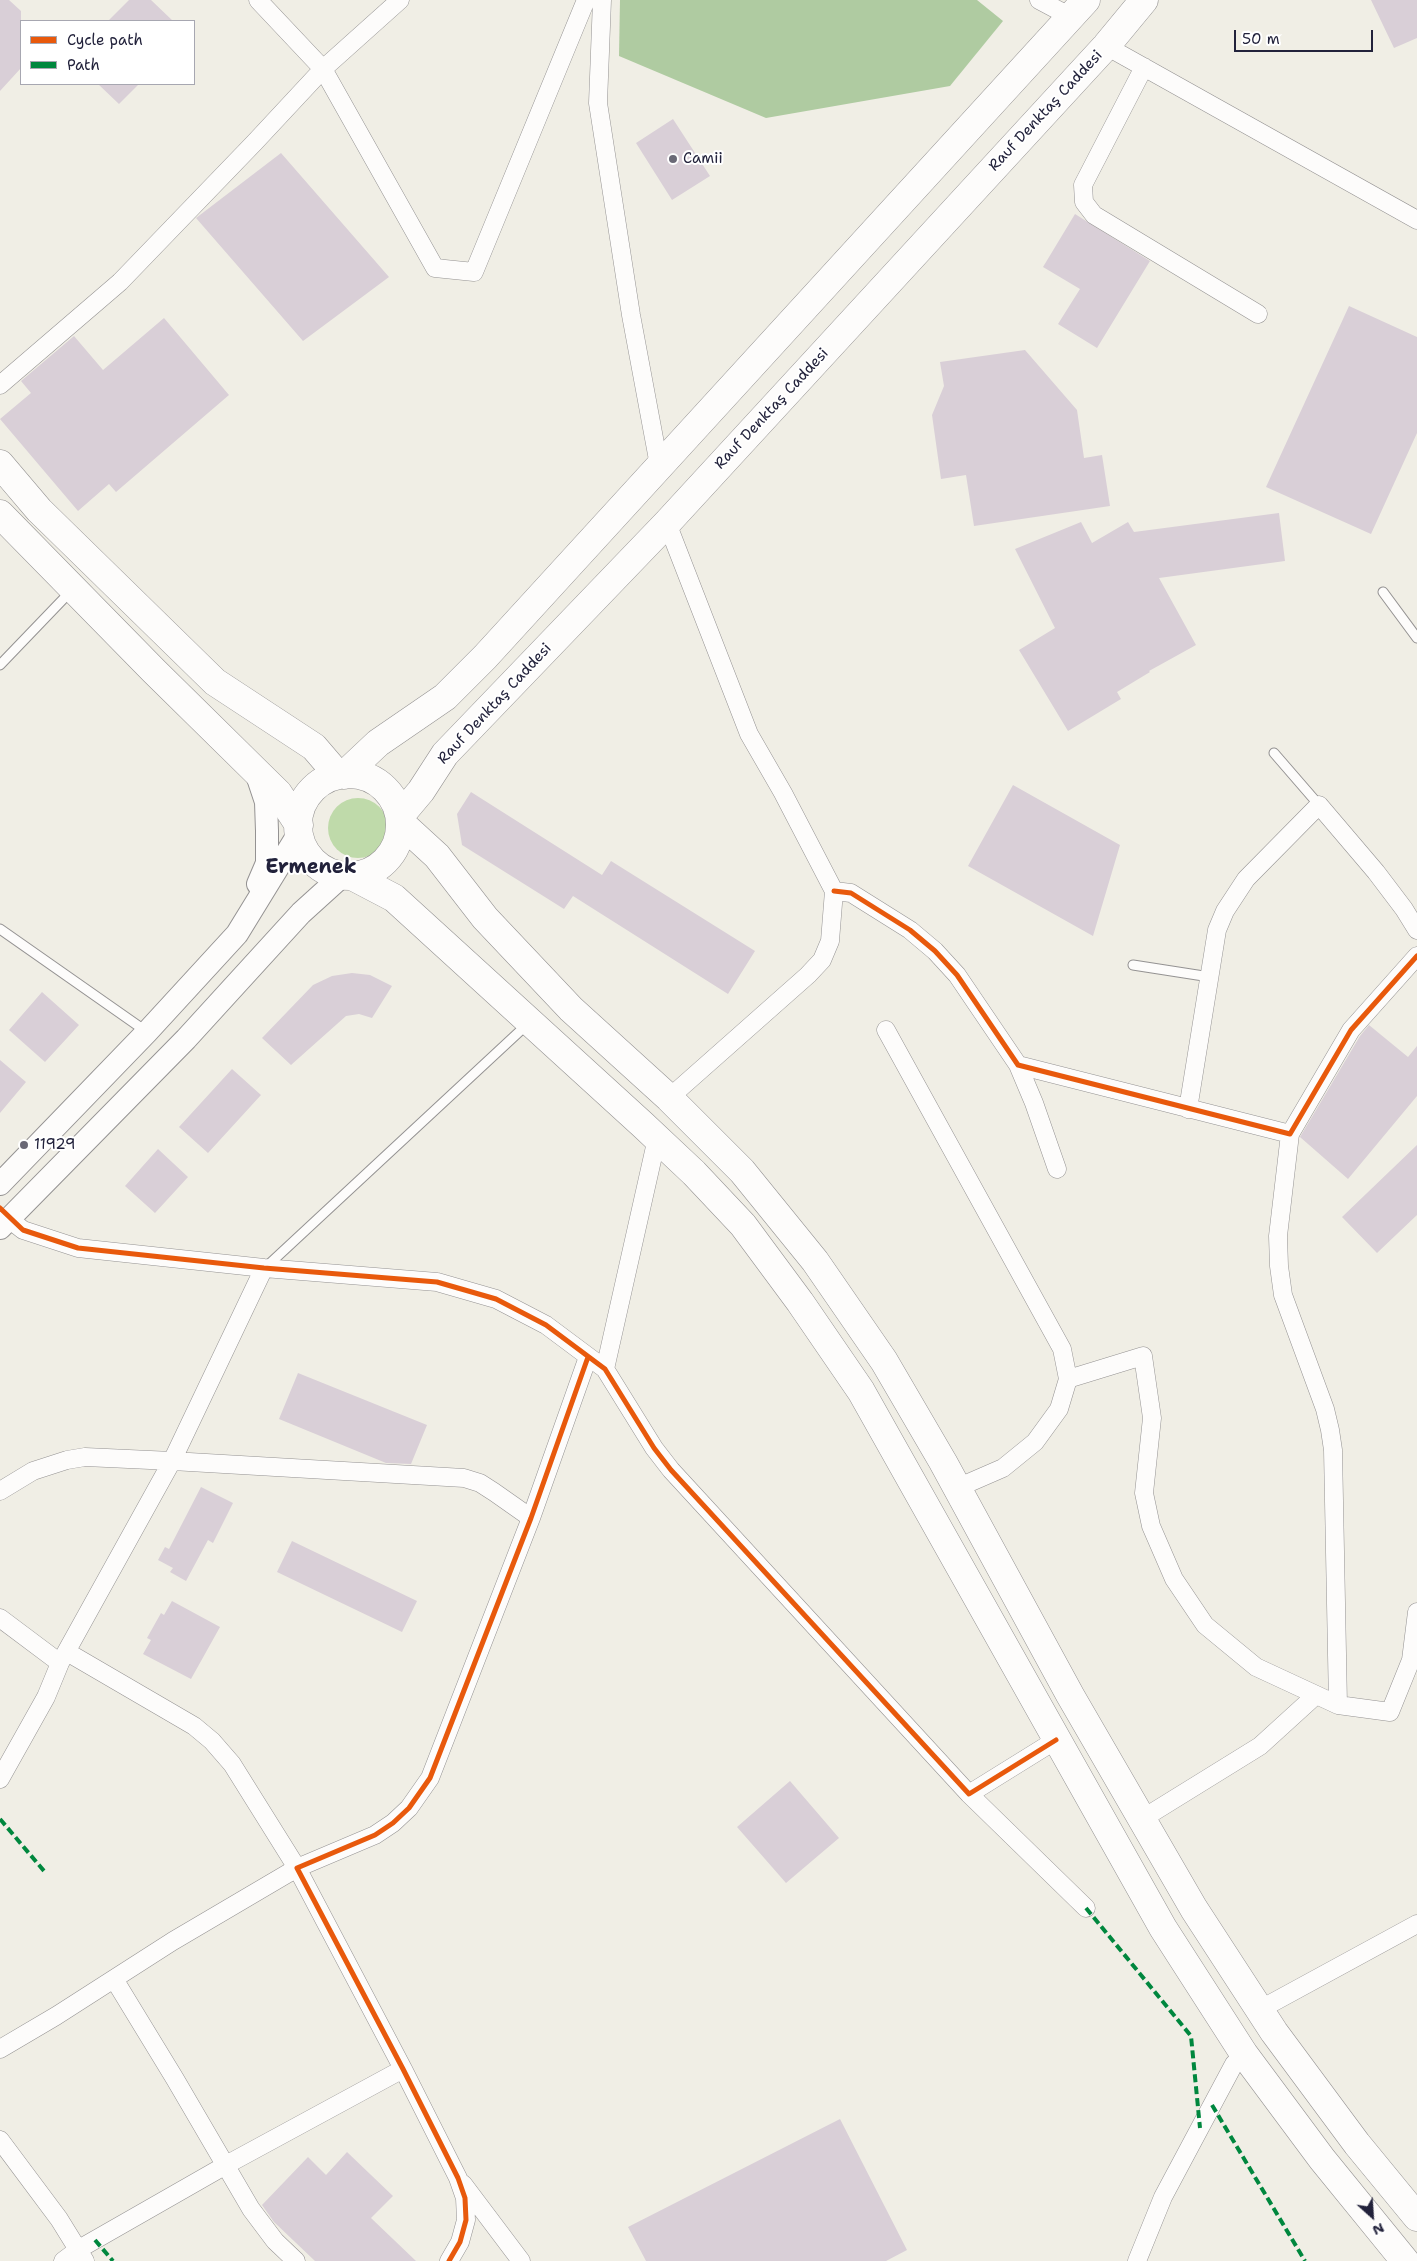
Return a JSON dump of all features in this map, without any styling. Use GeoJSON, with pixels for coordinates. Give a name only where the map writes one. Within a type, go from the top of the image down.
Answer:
{"type":"FeatureCollection","features":[{"type":"Feature","properties":{"kind":"main road","name":"Rauf Denktaş Caddesi"},"geometry":{"type":"LineString","coordinates":[[400,820],[445,754],[667,523],[1106,46],[1144,0]]}},
{"type":"Feature","properties":{"kind":"main road"},"geometry":{"type":"LineString","coordinates":[[341,775],[378,743],[412,722],[451,691],[485,657],[1079,9]]}},
{"type":"Feature","properties":{"kind":"main road"},"geometry":{"type":"LineString","coordinates":[[0,464],[39,510],[215,682],[314,748],[341,775]]}},
{"type":"Feature","properties":{"kind":"main road"},"geometry":{"type":"LineString","coordinates":[[0,514],[278,792],[299,829],[303,847],[312,860],[323,869],[348,876],[394,898],[546,1034],[657,1138],[694,1173],[743,1225],[800,1302],[861,1391],[1163,1928],[1244,2054],[1322,2159],[1405,2261]]}},
{"type":"Feature","properties":{"kind":"main road"},"geometry":{"type":"LineString","coordinates":[[299,829],[303,803],[312,790],[324,781],[341,775],[353,774],[367,777],[380,784],[391,795],[398,808],[400,836],[388,859],[365,874],[348,876]]}},
{"type":"Feature","properties":{"kind":"main road"},"geometry":{"type":"LineString","coordinates":[[400,820],[437,856],[485,918],[571,1009],[669,1098],[742,1171],[815,1261],[884,1362],[957,1488],[1070,1695],[1194,1909],[1259,2010],[1356,2144],[1417,2217]]}},
{"type":"Feature","properties":{"kind":"street"},"geometry":{"type":"LineString","coordinates":[[258,0],[323,69],[435,268],[474,272],[586,0]]}},
{"type":"Feature","properties":{"kind":"street"},"geometry":{"type":"LineString","coordinates":[[0,385],[120,282],[323,69],[400,0]]}},
{"type":"Feature","properties":{"kind":"street"},"geometry":{"type":"LineString","coordinates":[[602,0],[598,103],[631,315],[659,465]]}},
{"type":"Feature","properties":{"kind":"street"},"geometry":{"type":"LineString","coordinates":[[1039,0],[1079,9]]}},
{"type":"Feature","properties":{"kind":"street"},"geometry":{"type":"LineString","coordinates":[[1106,46],[1417,220]]}},
{"type":"Feature","properties":{"kind":"street"},"geometry":{"type":"LineString","coordinates":[[1144,67],[1083,184],[1084,202],[1094,215],[1258,314]]}},
{"type":"Feature","properties":{"kind":"street"},"geometry":{"type":"LineString","coordinates":[[667,523],[750,734],[834,891],[830,941],[822,960],[808,975],[669,1098]]}},
{"type":"Feature","properties":{"kind":"street"},"geometry":{"type":"LineString","coordinates":[[237,934],[267,864],[266,802],[256,771]]}},
{"type":"Feature","properties":{"kind":"street"},"geometry":{"type":"LineString","coordinates":[[1188,1109],[1218,930],[1235,895],[1246,879],[1319,805],[1376,872],[1404,908],[1417,930]]}},
{"type":"Feature","properties":{"kind":"street"},"geometry":{"type":"LineString","coordinates":[[0,1184],[147,1032],[237,934],[299,829]]}},
{"type":"Feature","properties":{"kind":"street"},"geometry":{"type":"LineString","coordinates":[[348,876],[301,913],[186,1039],[3,1218],[23,1230],[78,1248],[264,1268],[437,1282],[496,1299],[546,1325],[605,1369],[654,1448],[672,1470],[969,1794],[1086,1908]]}},
{"type":"Feature","properties":{"kind":"street"},"geometry":{"type":"LineString","coordinates":[[834,891],[851,893],[910,930],[935,951],[957,976],[1018,1065],[1034,1103],[1057,1169]]}},
{"type":"Feature","properties":{"kind":"street"},"geometry":{"type":"LineString","coordinates":[[1338,1705],[1330,1430],[1325,1409],[1283,1295],[1279,1266],[1278,1236],[1290,1134],[1351,1030],[1417,956]]}},
{"type":"Feature","properties":{"kind":"street"},"geometry":{"type":"LineString","coordinates":[[886,1030],[1062,1349],[1068,1379],[1059,1409],[1036,1442],[1003,1468],[957,1488]]}},
{"type":"Feature","properties":{"kind":"street"},"geometry":{"type":"LineString","coordinates":[[1018,1065],[1290,1134]]}},
{"type":"Feature","properties":{"kind":"street"},"geometry":{"type":"LineString","coordinates":[[605,1369],[657,1138]]}},
{"type":"Feature","properties":{"kind":"street"},"geometry":{"type":"LineString","coordinates":[[0,1779],[172,1461],[264,1268]]}},
{"type":"Feature","properties":{"kind":"street"},"geometry":{"type":"LineString","coordinates":[[1068,1379],[1143,1356],[1152,1418],[1144,1493],[1152,1526],[1174,1580],[1204,1624],[1256,1667],[1338,1705],[1390,1712],[1411,1660],[1417,1612]]}},
{"type":"Feature","properties":{"kind":"street"},"geometry":{"type":"LineString","coordinates":[[0,2049],[172,1941],[297,1868],[375,1835],[392,1823],[422,1792],[430,1778],[531,1518],[588,1358]]}},
{"type":"Feature","properties":{"kind":"street"},"geometry":{"type":"LineString","coordinates":[[0,1491],[33,1471],[67,1460],[85,1457],[172,1461],[464,1478],[480,1483],[531,1518]]}},
{"type":"Feature","properties":{"kind":"street"},"geometry":{"type":"LineString","coordinates":[[0,1618],[64,1658],[194,1726],[212,1741],[232,1764],[297,1868],[458,2178],[465,2198],[466,2220],[460,2242],[449,2261]]}},
{"type":"Feature","properties":{"kind":"street"},"geometry":{"type":"LineString","coordinates":[[1142,1819],[1260,1746],[1316,1695]]}},
{"type":"Feature","properties":{"kind":"street"},"geometry":{"type":"LineString","coordinates":[[969,1794],[1056,1740]]}},
{"type":"Feature","properties":{"kind":"street"},"geometry":{"type":"LineString","coordinates":[[1259,2010],[1417,1924]]}},
{"type":"Feature","properties":{"kind":"street"},"geometry":{"type":"LineString","coordinates":[[114,1979],[261,2224],[296,2261]]}},
{"type":"Feature","properties":{"kind":"street"},"geometry":{"type":"LineString","coordinates":[[1138,2261],[1163,2197],[1234,2064],[1244,2054]]}},
{"type":"Feature","properties":{"kind":"street"},"geometry":{"type":"LineString","coordinates":[[63,2261],[82,2255],[226,2165],[403,2069]]}},
{"type":"Feature","properties":{"kind":"street"},"geometry":{"type":"LineString","coordinates":[[0,2140],[82,2255]]}},
{"type":"Feature","properties":{"kind":"street"},"geometry":{"type":"LineString","coordinates":[[458,2178],[521,2261]]}},
{"type":"Feature","properties":{"kind":"lane"},"geometry":{"type":"LineString","coordinates":[[0,665],[73,589]]}},
{"type":"Feature","properties":{"kind":"lane"},"geometry":{"type":"LineString","coordinates":[[1383,592],[1417,638]]}},
{"type":"Feature","properties":{"kind":"lane"},"geometry":{"type":"LineString","coordinates":[[1274,753],[1319,805]]}},
{"type":"Feature","properties":{"kind":"lane"},"geometry":{"type":"LineString","coordinates":[[0,929],[147,1032]]}},
{"type":"Feature","properties":{"kind":"lane"},"geometry":{"type":"LineString","coordinates":[[1133,965],[1211,977]]}},
{"type":"Feature","properties":{"kind":"lane"},"geometry":{"type":"LineString","coordinates":[[264,1268],[520,1031]]}},
{"type":"Feature","properties":{"kind":"green space"},"geometry":{"type":"Polygon","coordinates":[[[620,0],[977,0],[1003,21],[950,86],[766,118],[619,56],[620,0]]]}},
{"type":"Feature","properties":{"kind":"green space"},"geometry":{"type":"Polygon","coordinates":[[[358,798],[374,803],[379,807],[383,812],[388,828],[383,844],[379,849],[374,853],[358,858],[342,853],[337,849],[333,844],[328,828],[333,812],[337,807],[342,803],[358,798]]]}},
{"type":"Feature","properties":{"kind":"building"},"geometry":{"type":"Polygon","coordinates":[[[0,0],[9,0],[21,11],[20,69],[0,91],[0,0]]]}},
{"type":"Feature","properties":{"kind":"building"},"geometry":{"type":"Polygon","coordinates":[[[129,0],[151,0],[172,20],[109,20],[129,0]]]}},
{"type":"Feature","properties":{"kind":"building"},"geometry":{"type":"Polygon","coordinates":[[[1371,0],[1417,0],[1417,38],[1394,48],[1371,0]]]}},
{"type":"Feature","properties":{"kind":"building"},"geometry":{"type":"Polygon","coordinates":[[[99,85],[138,85],[119,104],[99,85]]]}},
{"type":"Feature","properties":{"kind":"building","name":"Camii"},"geometry":{"type":"Polygon","coordinates":[[[673,119],[710,176],[672,200],[636,143],[673,119]]]}},
{"type":"Feature","properties":{"kind":"building"},"geometry":{"type":"Polygon","coordinates":[[[281,153],[389,277],[303,341],[196,218],[281,153]]]}},
{"type":"Feature","properties":{"kind":"building"},"geometry":{"type":"Polygon","coordinates":[[[1075,214],[1150,261],[1097,348],[1058,324],[1080,289],[1043,267],[1075,214]]]}},
{"type":"Feature","properties":{"kind":"building"},"geometry":{"type":"Polygon","coordinates":[[[1349,306],[1417,337],[1417,433],[1371,534],[1266,487],[1349,306]]]}},
{"type":"Feature","properties":{"kind":"building"},"geometry":{"type":"Polygon","coordinates":[[[164,318],[229,395],[116,492],[109,484],[78,511],[0,419],[31,393],[21,381],[74,336],[103,370],[164,318]]]}},
{"type":"Feature","properties":{"kind":"building"},"geometry":{"type":"Polygon","coordinates":[[[1025,350],[1077,410],[1084,458],[1102,455],[1110,506],[974,526],[966,475],[941,479],[932,415],[944,386],[940,362],[1025,350]]]}},
{"type":"Feature","properties":{"kind":"building"},"geometry":{"type":"Polygon","coordinates":[[[1279,513],[1285,561],[1159,578],[1196,645],[1149,671],[1117,692],[1121,699],[1068,731],[1019,650],[1055,628],[1015,549],[1081,522],[1092,543],[1128,522],[1134,532],[1279,513]]]}},
{"type":"Feature","properties":{"kind":"building"},"geometry":{"type":"Polygon","coordinates":[[[1013,785],[1120,845],[1093,936],[968,866],[1013,785]]]}},
{"type":"Feature","properties":{"kind":"building"},"geometry":{"type":"Polygon","coordinates":[[[471,792],[602,875],[611,861],[755,951],[728,994],[573,896],[564,909],[462,845],[457,814],[471,792]]]}},
{"type":"Feature","properties":{"kind":"building"},"geometry":{"type":"Polygon","coordinates":[[[352,973],[370,975],[392,986],[372,1018],[359,1014],[346,1016],[291,1065],[262,1038],[313,985],[332,976],[352,973]]]}},
{"type":"Feature","properties":{"kind":"building"},"geometry":{"type":"Polygon","coordinates":[[[42,992],[79,1025],[45,1062],[9,1030],[42,992]]]}},
{"type":"Feature","properties":{"kind":"building"},"geometry":{"type":"Polygon","coordinates":[[[1369,1025],[1408,1057],[1417,1046],[1417,1096],[1348,1179],[1300,1137],[1360,1036],[1369,1025]]]}},
{"type":"Feature","properties":{"kind":"building"},"geometry":{"type":"Polygon","coordinates":[[[0,1060],[26,1082],[0,1113],[0,1060]]]}},
{"type":"Feature","properties":{"kind":"building"},"geometry":{"type":"Polygon","coordinates":[[[232,1069],[261,1095],[208,1153],[179,1127],[232,1069]]]}},
{"type":"Feature","properties":{"kind":"building"},"geometry":{"type":"Polygon","coordinates":[[[1417,1145],[1417,1215],[1377,1253],[1342,1217],[1417,1145]]]}},
{"type":"Feature","properties":{"kind":"building"},"geometry":{"type":"Polygon","coordinates":[[[158,1149],[188,1177],[155,1213],[125,1186],[158,1149]]]}},
{"type":"Feature","properties":{"kind":"building"},"geometry":{"type":"Polygon","coordinates":[[[298,1373],[427,1425],[411,1464],[386,1463],[279,1419],[298,1373]]]}},
{"type":"Feature","properties":{"kind":"building"},"geometry":{"type":"Polygon","coordinates":[[[201,1487],[233,1503],[213,1543],[208,1540],[186,1581],[170,1572],[173,1568],[158,1560],[165,1547],[169,1549],[201,1487]]]}},
{"type":"Feature","properties":{"kind":"building"},"geometry":{"type":"Polygon","coordinates":[[[292,1541],[417,1601],[402,1632],[277,1572],[292,1541]]]}},
{"type":"Feature","properties":{"kind":"building"},"geometry":{"type":"Polygon","coordinates":[[[172,1601],[220,1627],[191,1679],[143,1654],[151,1640],[147,1638],[161,1613],[164,1615],[172,1601]]]}},
{"type":"Feature","properties":{"kind":"building"},"geometry":{"type":"Polygon","coordinates":[[[790,1781],[839,1838],[786,1883],[737,1827],[790,1781]]]}},
{"type":"Feature","properties":{"kind":"building"},"geometry":{"type":"Polygon","coordinates":[[[840,2119],[907,2250],[886,2261],[646,2261],[628,2227],[840,2119]]]}},
{"type":"Feature","properties":{"kind":"building"},"geometry":{"type":"Polygon","coordinates":[[[347,2152],[393,2196],[371,2218],[416,2261],[315,2261],[274,2222],[262,2205],[308,2157],[326,2175],[347,2152]]]}},
{"type":"Feature","properties":{"kind":"marked path"},"geometry":{"type":"LineString","coordinates":[[0,1819],[44,1871]]}},
{"type":"Feature","properties":{"kind":"marked path"},"geometry":{"type":"LineString","coordinates":[[1086,1908],[1191,2036],[1200,2128]]}},
{"type":"Feature","properties":{"kind":"marked path"},"geometry":{"type":"LineString","coordinates":[[1212,2105],[1305,2261]]}},
{"type":"Feature","properties":{"kind":"marked path"},"geometry":{"type":"LineString","coordinates":[[95,2240],[113,2261]]}},
{"type":"Feature","properties":{"kind":"cycle path"},"geometry":{"type":"LineString","coordinates":[[834,891],[851,893],[910,930],[935,951],[957,975],[1018,1065],[1290,1134],[1351,1030],[1417,956]]}},
{"type":"Feature","properties":{"kind":"cycle path"},"geometry":{"type":"LineString","coordinates":[[0,1208],[23,1230],[78,1248],[264,1268],[437,1282],[496,1299],[546,1325],[605,1369],[654,1448],[671,1470],[969,1794],[1056,1740]]}},
{"type":"Feature","properties":{"kind":"cycle path"},"geometry":{"type":"LineString","coordinates":[[449,2261],[460,2242],[466,2220],[465,2198],[458,2178],[297,1868],[375,1835],[393,1823],[409,1808],[430,1778],[531,1518],[588,1357]]}},
{"type":"Feature","properties":{"kind":"place","name":"Camii"},"geometry":{"type":"Point","coordinates":[673,159]}},
{"type":"Feature","properties":{"kind":"place","name":"11929"},"geometry":{"type":"Point","coordinates":[24,1145]}},
{"type":"Feature","properties":{"kind":"district","name":"Ermenek"},"geometry":{"type":"Point","coordinates":[311,868]}}]}
